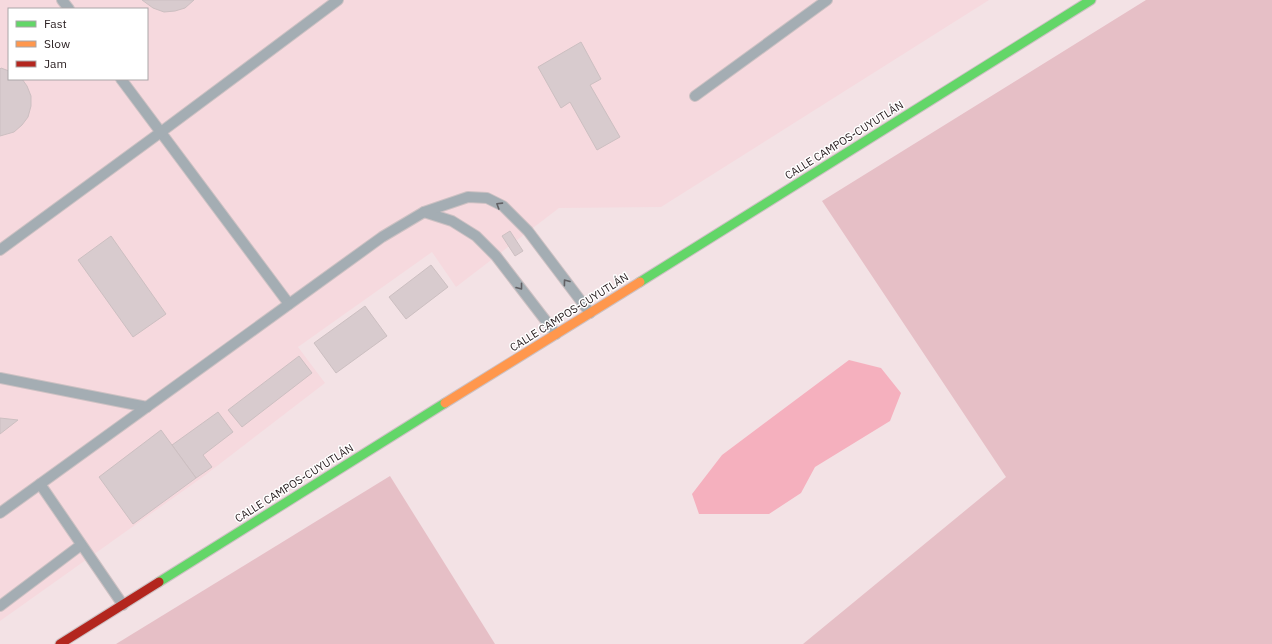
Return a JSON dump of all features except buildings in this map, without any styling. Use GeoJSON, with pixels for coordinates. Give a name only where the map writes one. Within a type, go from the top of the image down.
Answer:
{"type":"FeatureCollection","features":[{"type":"Feature","properties":{"kind":"street","name":"CALLE CAMPOS-CUYUTLÁN"},"geometry":{"type":"LineString","coordinates":[[60,644],[1091,0]]}},
{"type":"Feature","properties":{"kind":"lane"},"geometry":{"type":"LineString","coordinates":[[62,0],[68,8]]}},
{"type":"Feature","properties":{"kind":"lane"},"geometry":{"type":"LineString","coordinates":[[0,250],[338,0]]}},
{"type":"Feature","properties":{"kind":"lane"},"geometry":{"type":"LineString","coordinates":[[695,96],[827,0]]}},
{"type":"Feature","properties":{"kind":"lane"},"geometry":{"type":"LineString","coordinates":[[122,80],[289,304]]}},
{"type":"Feature","properties":{"kind":"lane"},"geometry":{"type":"LineString","coordinates":[[0,513],[382,237],[424,212],[468,197],[487,198],[503,206],[528,231],[590,313]]}},
{"type":"Feature","properties":{"kind":"lane"},"geometry":{"type":"LineString","coordinates":[[424,212],[452,221],[476,236],[496,256],[556,334]]}},
{"type":"Feature","properties":{"kind":"lane"},"geometry":{"type":"LineString","coordinates":[[0,378],[147,407]]}},
{"type":"Feature","properties":{"kind":"lane"},"geometry":{"type":"LineString","coordinates":[[40,484],[123,605]]}},
{"type":"Feature","properties":{"kind":"lane"},"geometry":{"type":"LineString","coordinates":[[0,606],[81,545]]}},
{"type":"Feature","properties":{"kind":"shaded area"},"geometry":{"type":"Polygon","coordinates":[[[0,0],[989,0],[661,207],[559,208],[456,287],[432,252],[298,347],[325,383],[204,476],[0,621],[0,0]]]}},
{"type":"Feature","properties":{"kind":"shaded area"},"geometry":{"type":"Polygon","coordinates":[[[1146,0],[1272,0],[1272,644],[803,644],[1006,477],[822,201],[1146,0]]]}},
{"type":"Feature","properties":{"kind":"shaded area"},"geometry":{"type":"Polygon","coordinates":[[[849,360],[881,368],[901,393],[890,421],[815,467],[801,493],[769,514],[699,514],[692,494],[722,455],[849,360]]]}},
{"type":"Feature","properties":{"kind":"shaded area"},"geometry":{"type":"Polygon","coordinates":[[[390,476],[495,644],[116,644],[390,476]]]}},
{"type":"Feature","properties":{"kind":"traffic: fast"},"geometry":{"type":"LineString","coordinates":[[640,282],[1091,0]]}},
{"type":"Feature","properties":{"kind":"traffic: fast"},"geometry":{"type":"LineString","coordinates":[[159,582],[445,403]]}},
{"type":"Feature","properties":{"kind":"traffic: slow"},"geometry":{"type":"LineString","coordinates":[[445,403],[640,282]]}},
{"type":"Feature","properties":{"kind":"traffic: jam"},"geometry":{"type":"LineString","coordinates":[[60,644],[159,582]]}}]}
